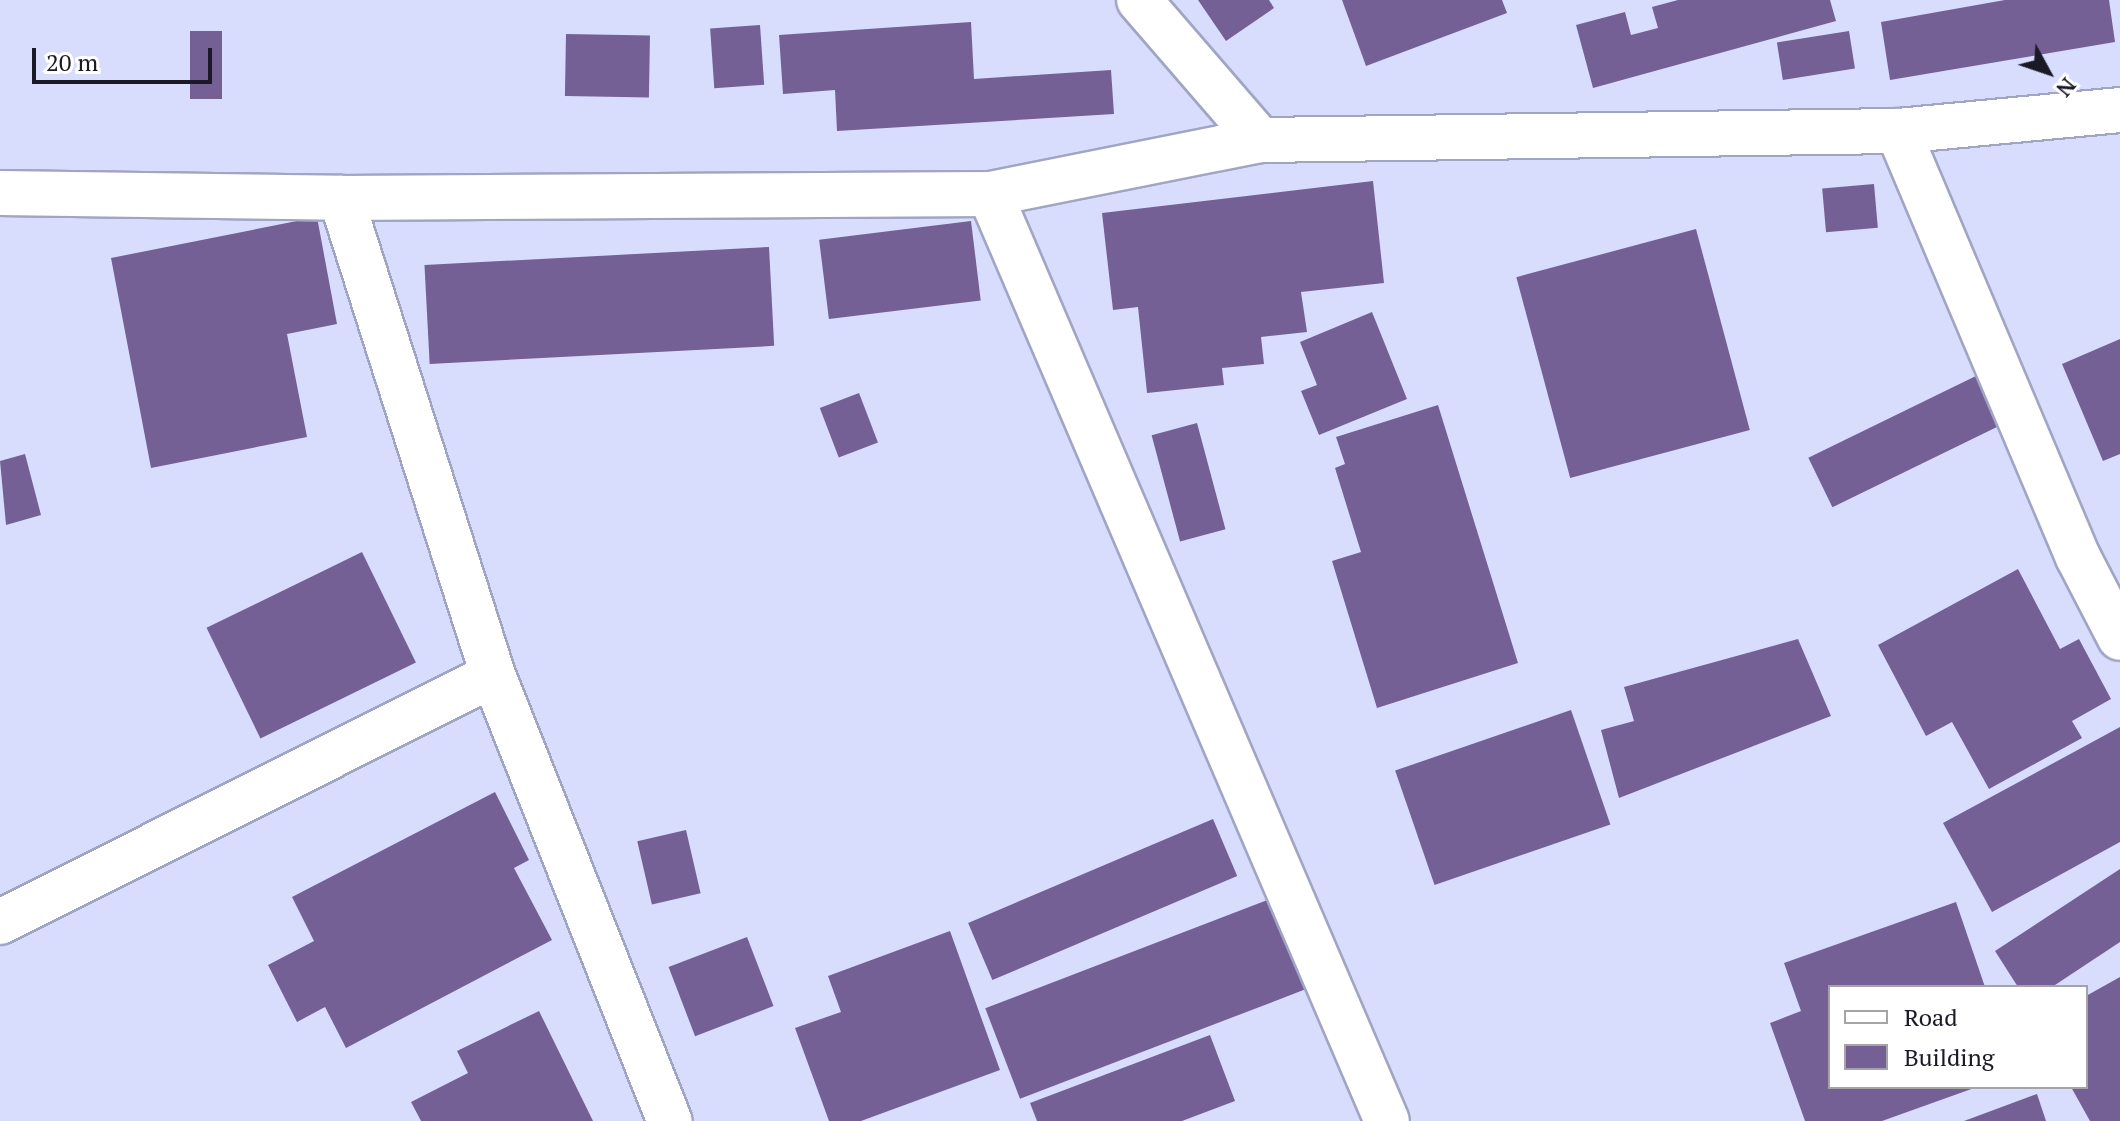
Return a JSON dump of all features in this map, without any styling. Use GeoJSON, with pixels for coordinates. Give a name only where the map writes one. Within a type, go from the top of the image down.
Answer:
{"type":"FeatureCollection","features":[{"type":"Feature","properties":{"kind":"street"},"geometry":{"type":"LineString","coordinates":[[1139,0],[1260,140]]}},
{"type":"Feature","properties":{"kind":"street"},"geometry":{"type":"LineString","coordinates":[[0,193],[341,198],[990,194],[1260,140],[1898,131],[2120,110]]}},
{"type":"Feature","properties":{"kind":"street"},"geometry":{"type":"LineString","coordinates":[[1898,131],[2078,557],[2120,638]]}},
{"type":"Feature","properties":{"kind":"street"},"geometry":{"type":"LineString","coordinates":[[990,194],[1387,1121]]}},
{"type":"Feature","properties":{"kind":"street"},"geometry":{"type":"LineString","coordinates":[[341,198],[493,675],[670,1121]]}},
{"type":"Feature","properties":{"kind":"street"},"geometry":{"type":"LineString","coordinates":[[0,922],[493,675]]}},
{"type":"Feature","properties":{"kind":"building"},"geometry":{"type":"Polygon","coordinates":[[[1198,0],[1269,0],[1274,8],[1226,41],[1198,0]]]}},
{"type":"Feature","properties":{"kind":"building"},"geometry":{"type":"Polygon","coordinates":[[[1342,0],[1502,0],[1507,13],[1366,66],[1342,0]]]}},
{"type":"Feature","properties":{"kind":"building"},"geometry":{"type":"Polygon","coordinates":[[[1678,0],[1830,0],[1836,21],[1593,88],[1576,25],[1625,12],[1631,35],[1658,28],[1652,7],[1678,0]]]}},
{"type":"Feature","properties":{"kind":"building"},"geometry":{"type":"Polygon","coordinates":[[[2005,0],[2109,0],[2115,42],[1890,80],[1881,22],[2005,0]]]}},
{"type":"Feature","properties":{"kind":"building"},"geometry":{"type":"Polygon","coordinates":[[[971,22],[974,79],[1111,70],[1114,114],[837,131],[835,90],[783,94],[779,35],[971,22]]]}},
{"type":"Feature","properties":{"kind":"building"},"geometry":{"type":"Polygon","coordinates":[[[760,25],[764,85],[714,88],[710,28],[760,25]]]}},
{"type":"Feature","properties":{"kind":"building"},"geometry":{"type":"Polygon","coordinates":[[[190,31],[222,31],[222,99],[190,99],[190,31]]]}},
{"type":"Feature","properties":{"kind":"building"},"geometry":{"type":"Polygon","coordinates":[[[1849,31],[1855,69],[1783,80],[1777,42],[1849,31]]]}},
{"type":"Feature","properties":{"kind":"building"},"geometry":{"type":"Polygon","coordinates":[[[566,34],[650,35],[649,97],[565,96],[566,34]]]}},
{"type":"Feature","properties":{"kind":"building"},"geometry":{"type":"Polygon","coordinates":[[[1373,181],[1384,283],[1301,292],[1307,332],[1261,337],[1264,364],[1222,368],[1224,385],[1147,393],[1138,307],[1113,310],[1102,213],[1373,181]]]}},
{"type":"Feature","properties":{"kind":"building"},"geometry":{"type":"Polygon","coordinates":[[[1874,184],[1878,228],[1826,232],[1822,189],[1874,184]]]}},
{"type":"Feature","properties":{"kind":"building"},"geometry":{"type":"Polygon","coordinates":[[[317,217],[337,324],[287,334],[307,437],[151,468],[111,258],[317,217]]]}},
{"type":"Feature","properties":{"kind":"building"},"geometry":{"type":"Polygon","coordinates":[[[971,221],[981,300],[829,319],[819,240],[971,221]]]}},
{"type":"Feature","properties":{"kind":"building"},"geometry":{"type":"Polygon","coordinates":[[[1696,229],[1750,430],[1570,478],[1516,277],[1696,229]]]}},
{"type":"Feature","properties":{"kind":"building"},"geometry":{"type":"Polygon","coordinates":[[[769,247],[774,346],[430,364],[424,265],[769,247]]]}},
{"type":"Feature","properties":{"kind":"building"},"geometry":{"type":"Polygon","coordinates":[[[1372,312],[1407,399],[1319,435],[1301,391],[1317,385],[1300,342],[1372,312]]]}},
{"type":"Feature","properties":{"kind":"building"},"geometry":{"type":"Polygon","coordinates":[[[2120,339],[2120,454],[2103,461],[2062,364],[2120,339]]]}},
{"type":"Feature","properties":{"kind":"building"},"geometry":{"type":"Polygon","coordinates":[[[1980,374],[2004,423],[1832,507],[1808,458],[1980,374]]]}},
{"type":"Feature","properties":{"kind":"building"},"geometry":{"type":"Polygon","coordinates":[[[859,393],[878,442],[839,458],[820,408],[859,393]]]}},
{"type":"Feature","properties":{"kind":"building"},"geometry":{"type":"Polygon","coordinates":[[[1438,405],[1518,663],[1377,708],[1332,561],[1361,552],[1335,468],[1345,464],[1336,437],[1438,405]]]}},
{"type":"Feature","properties":{"kind":"building"},"geometry":{"type":"Polygon","coordinates":[[[1197,423],[1225,529],[1180,541],[1152,435],[1197,423]]]}},
{"type":"Feature","properties":{"kind":"building"},"geometry":{"type":"Polygon","coordinates":[[[25,454],[41,515],[6,525],[0,461],[25,454]]]}},
{"type":"Feature","properties":{"kind":"building"},"geometry":{"type":"Polygon","coordinates":[[[362,552],[416,663],[260,738],[207,628],[362,552]]]}},
{"type":"Feature","properties":{"kind":"building"},"geometry":{"type":"Polygon","coordinates":[[[2018,569],[2060,649],[2079,639],[2111,699],[2072,721],[2082,738],[1989,789],[1952,722],[1926,736],[1878,645],[2018,569]]]}},
{"type":"Feature","properties":{"kind":"building"},"geometry":{"type":"Polygon","coordinates":[[[1798,639],[1831,716],[1619,798],[1601,730],[1634,721],[1624,687],[1798,639]]]}},
{"type":"Feature","properties":{"kind":"building"},"geometry":{"type":"Polygon","coordinates":[[[1571,710],[1610,824],[1435,885],[1395,771],[1571,710]]]}},
{"type":"Feature","properties":{"kind":"building"},"geometry":{"type":"Polygon","coordinates":[[[2120,727],[2120,842],[1992,912],[1943,823],[2120,727]]]}},
{"type":"Feature","properties":{"kind":"building"},"geometry":{"type":"Polygon","coordinates":[[[495,792],[529,860],[514,868],[552,940],[346,1048],[325,1007],[297,1022],[268,965],[314,941],[292,897],[495,792]]]}},
{"type":"Feature","properties":{"kind":"building"},"geometry":{"type":"Polygon","coordinates":[[[1213,819],[1237,876],[992,980],[968,923],[1213,819]]]}},
{"type":"Feature","properties":{"kind":"building"},"geometry":{"type":"Polygon","coordinates":[[[686,830],[701,893],[652,905],[637,841],[686,830]]]}},
{"type":"Feature","properties":{"kind":"building"},"geometry":{"type":"Polygon","coordinates":[[[2120,869],[2120,942],[2055,985],[2017,985],[1995,951],[2120,869]]]}},
{"type":"Feature","properties":{"kind":"building"},"geometry":{"type":"Polygon","coordinates":[[[1270,899],[1305,990],[1020,1099],[985,1008],[1270,899]]]}},
{"type":"Feature","properties":{"kind":"building"},"geometry":{"type":"Polygon","coordinates":[[[1956,902],[1984,985],[1828,985],[1828,1089],[1971,1089],[1882,1121],[1805,1121],[1770,1023],[1801,1011],[1784,963],[1956,902]]]}},
{"type":"Feature","properties":{"kind":"building"},"geometry":{"type":"Polygon","coordinates":[[[950,931],[1000,1070],[861,1121],[829,1121],[795,1028],[841,1012],[828,976],[950,931]]]}},
{"type":"Feature","properties":{"kind":"building"},"geometry":{"type":"Polygon","coordinates":[[[747,937],[774,1006],[695,1036],[669,967],[747,937]]]}},
{"type":"Feature","properties":{"kind":"building"},"geometry":{"type":"Polygon","coordinates":[[[2120,977],[2120,1121],[2090,1121],[2072,1089],[2088,1089],[2088,995],[2120,977]]]}},
{"type":"Feature","properties":{"kind":"building"},"geometry":{"type":"Polygon","coordinates":[[[539,1011],[593,1121],[421,1121],[411,1102],[468,1073],[457,1051],[539,1011]]]}},
{"type":"Feature","properties":{"kind":"building"},"geometry":{"type":"Polygon","coordinates":[[[1210,1035],[1235,1101],[1182,1121],[1037,1121],[1030,1103],[1210,1035]]]}},
{"type":"Feature","properties":{"kind":"building"},"geometry":{"type":"Polygon","coordinates":[[[2037,1094],[2046,1121],[1964,1121],[2037,1094]]]}}]}
